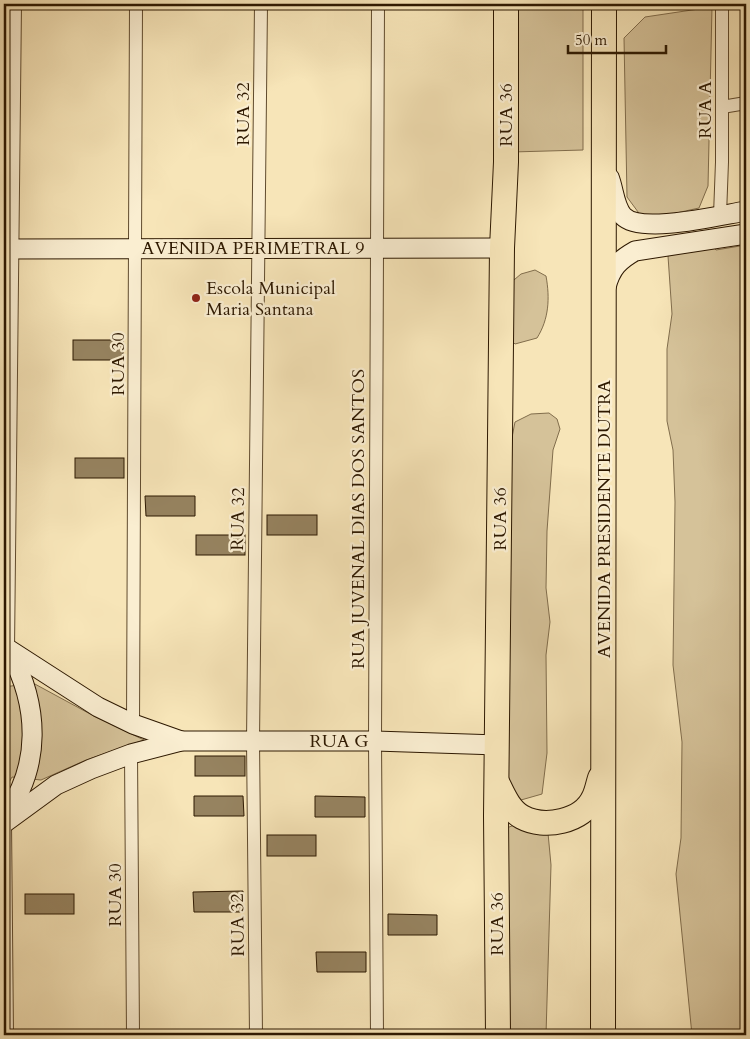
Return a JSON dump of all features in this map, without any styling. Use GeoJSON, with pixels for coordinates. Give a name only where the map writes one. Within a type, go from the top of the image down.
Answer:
{"type":"FeatureCollection","features":[{"type":"Feature","properties":{"kind":"highway","name":"RUA 36"},"geometry":{"type":"LineString","coordinates":[[498,1035],[497,782],[502,248],[506,162],[506,4]]}},
{"type":"Feature","properties":{"kind":"highway","name":"AVENIDA PRESIDENTE DUTRA"},"geometry":{"type":"LineString","coordinates":[[603,1035],[604,292],[606,170],[604,4]]}},
{"type":"Feature","properties":{"kind":"highway"},"geometry":{"type":"LineString","coordinates":[[497,782],[505,800],[521,816],[542,823],[562,822],[578,814],[593,798],[603,767]]}},
{"type":"Feature","properties":{"kind":"highway"},"geometry":{"type":"LineString","coordinates":[[604,972],[611,1035]]}},
{"type":"Feature","properties":{"kind":"street"},"geometry":{"type":"LineString","coordinates":[[8,1035],[4,821],[23,783],[30,756],[33,728],[30,700],[22,674],[6,646],[9,249],[16,4]]}},
{"type":"Feature","properties":{"kind":"street","name":"RUA 30"},"geometry":{"type":"LineString","coordinates":[[133,724],[136,4]]}},
{"type":"Feature","properties":{"kind":"street","name":"RUA 32"},"geometry":{"type":"LineString","coordinates":[[256,1035],[253,741],[260,248],[261,4]]}},
{"type":"Feature","properties":{"kind":"street","name":"RUA JUVENAL DIAS DOS SANTOS"},"geometry":{"type":"LineString","coordinates":[[377,1035],[375,741],[378,4]]}},
{"type":"Feature","properties":{"kind":"street","name":"RUA A"},"geometry":{"type":"LineString","coordinates":[[720,216],[722,4]]}},
{"type":"Feature","properties":{"kind":"street"},"geometry":{"type":"LineString","coordinates":[[722,107],[746,103]]}},
{"type":"Feature","properties":{"kind":"street"},"geometry":{"type":"LineString","coordinates":[[606,170],[613,187],[616,206],[624,217],[642,225],[746,211]]}},
{"type":"Feature","properties":{"kind":"street"},"geometry":{"type":"LineString","coordinates":[[604,292],[610,273],[620,260],[634,251],[746,234]]}},
{"type":"Feature","properties":{"kind":"street","name":"AVENIDA PERIMETRAL 9"},"geometry":{"type":"LineString","coordinates":[[9,249],[502,248]]}},
{"type":"Feature","properties":{"kind":"street"},"geometry":{"type":"LineString","coordinates":[[6,646],[98,707],[133,724],[181,741]]}},
{"type":"Feature","properties":{"kind":"street"},"geometry":{"type":"LineString","coordinates":[[4,821],[56,785],[131,754],[181,741]]}},
{"type":"Feature","properties":{"kind":"street","name":"RUA G"},"geometry":{"type":"LineString","coordinates":[[181,741],[375,741],[498,745]]}},
{"type":"Feature","properties":{"kind":"street","name":"RUA 30"},"geometry":{"type":"LineString","coordinates":[[131,754],[133,1035]]}},
{"type":"Feature","properties":{"kind":"shaded area"},"geometry":{"type":"Polygon","coordinates":[[[511,4],[583,4],[583,150],[512,152],[511,4]]]}},
{"type":"Feature","properties":{"kind":"shaded area"},"geometry":{"type":"Polygon","coordinates":[[[712,7],[708,186],[699,208],[644,220],[627,197],[624,38],[645,17],[712,7]]]}},
{"type":"Feature","properties":{"kind":"shaded area"},"geometry":{"type":"Polygon","coordinates":[[[708,241],[716,250],[746,245],[746,1035],[692,1035],[676,874],[681,838],[682,742],[673,665],[675,502],[673,450],[667,421],[667,349],[672,314],[668,256],[675,248],[708,241]]]}},
{"type":"Feature","properties":{"kind":"shaded area"},"geometry":{"type":"Polygon","coordinates":[[[535,270],[546,276],[548,300],[546,316],[537,338],[515,344],[505,334],[502,290],[521,274],[535,270]]]}},
{"type":"Feature","properties":{"kind":"shaded area"},"geometry":{"type":"Polygon","coordinates":[[[549,413],[557,419],[560,429],[553,450],[547,531],[546,588],[550,622],[546,655],[547,753],[542,794],[521,800],[507,791],[502,489],[515,422],[531,414],[549,413]]]}},
{"type":"Feature","properties":{"kind":"shaded area"},"geometry":{"type":"Polygon","coordinates":[[[33,683],[92,715],[144,740],[86,760],[41,780],[12,777],[4,791],[4,687],[33,683]]]}},
{"type":"Feature","properties":{"kind":"shaded area"},"geometry":{"type":"Polygon","coordinates":[[[517,824],[548,833],[551,865],[546,1035],[495,1035],[504,829],[517,824]]]}},
{"type":"Feature","properties":{"kind":"building"},"geometry":{"type":"Polygon","coordinates":[[[73,340],[123,340],[123,360],[73,360],[73,340]]]}},
{"type":"Feature","properties":{"kind":"building"},"geometry":{"type":"Polygon","coordinates":[[[75,458],[124,458],[124,478],[75,478],[75,458]]]}},
{"type":"Feature","properties":{"kind":"building"},"geometry":{"type":"Polygon","coordinates":[[[145,496],[195,496],[195,516],[146,516],[145,496]]]}},
{"type":"Feature","properties":{"kind":"building"},"geometry":{"type":"Polygon","coordinates":[[[267,515],[317,515],[317,535],[267,535],[267,515]]]}},
{"type":"Feature","properties":{"kind":"building"},"geometry":{"type":"Polygon","coordinates":[[[196,535],[245,535],[245,555],[196,555],[196,535]]]}},
{"type":"Feature","properties":{"kind":"building"},"geometry":{"type":"Polygon","coordinates":[[[195,756],[245,756],[245,776],[195,776],[195,756]]]}},
{"type":"Feature","properties":{"kind":"building"},"geometry":{"type":"Polygon","coordinates":[[[194,796],[243,796],[244,816],[194,816],[194,796]]]}},
{"type":"Feature","properties":{"kind":"building"},"geometry":{"type":"Polygon","coordinates":[[[315,796],[365,797],[365,817],[315,817],[315,796]]]}},
{"type":"Feature","properties":{"kind":"building"},"geometry":{"type":"Polygon","coordinates":[[[267,835],[316,835],[316,856],[267,856],[267,835]]]}},
{"type":"Feature","properties":{"kind":"building"},"geometry":{"type":"Polygon","coordinates":[[[243,891],[243,912],[194,912],[193,892],[243,891]]]}},
{"type":"Feature","properties":{"kind":"building"},"geometry":{"type":"Polygon","coordinates":[[[25,894],[74,894],[74,914],[25,914],[25,894]]]}},
{"type":"Feature","properties":{"kind":"building"},"geometry":{"type":"Polygon","coordinates":[[[388,914],[437,915],[437,935],[388,935],[388,914]]]}},
{"type":"Feature","properties":{"kind":"building"},"geometry":{"type":"Polygon","coordinates":[[[316,952],[366,952],[366,972],[317,972],[316,952]]]}},
{"type":"Feature","properties":{"kind":"place","name":"Escola Municipal Maria Santana"},"geometry":{"type":"Point","coordinates":[196,298]}}]}
